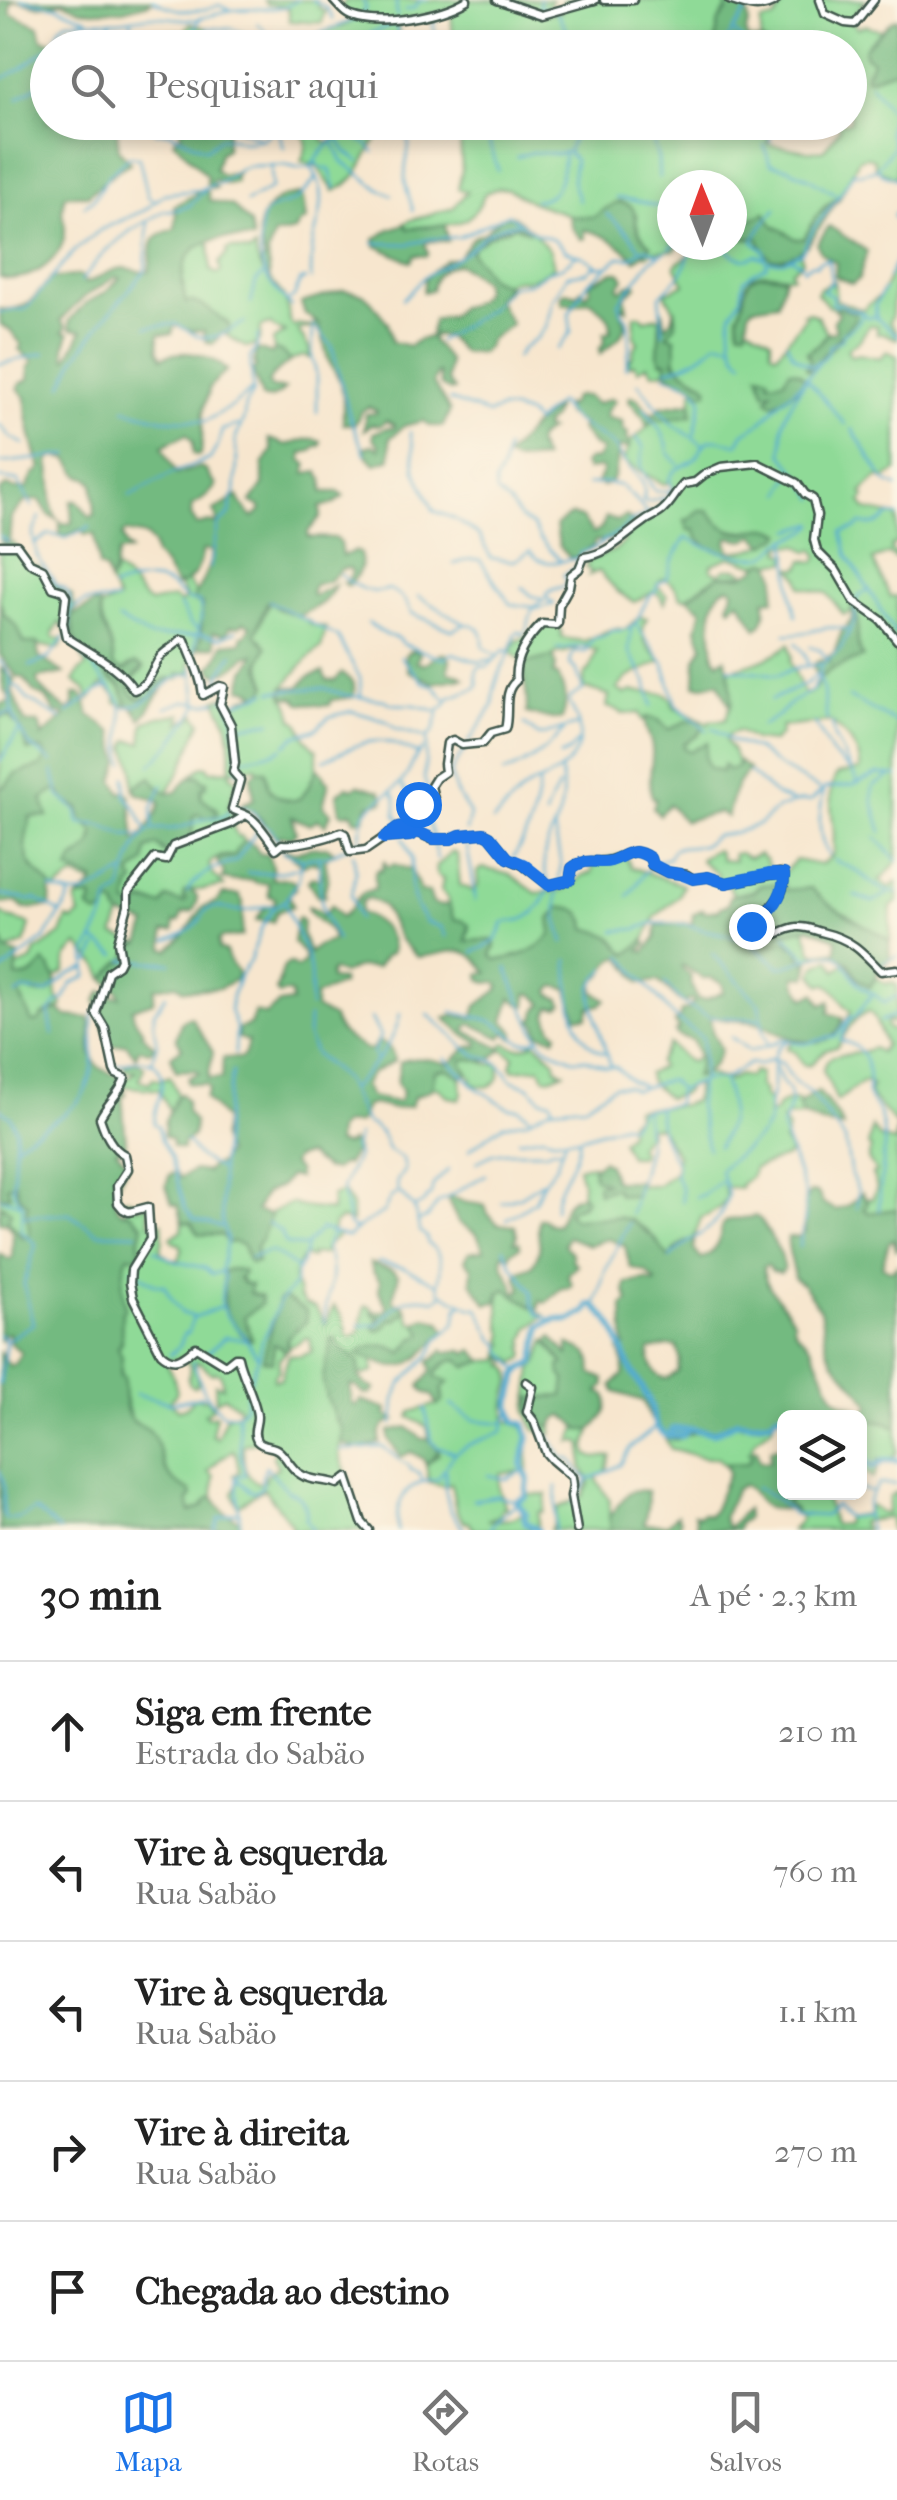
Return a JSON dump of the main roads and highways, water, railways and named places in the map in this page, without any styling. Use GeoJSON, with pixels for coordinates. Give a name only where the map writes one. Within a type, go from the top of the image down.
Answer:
{"type":"FeatureCollection","features":[{"type":"Feature","properties":{"kind":"waterway"},"geometry":{"type":"LineString","coordinates":[[21,0],[56,6],[87,19]]}},
{"type":"Feature","properties":{"kind":"waterway"},"geometry":{"type":"LineString","coordinates":[[153,0],[186,11],[219,5],[230,10]]}},
{"type":"Feature","properties":{"kind":"waterway"},"geometry":{"type":"LineString","coordinates":[[59,30],[68,21],[120,21],[150,16],[194,20],[232,10],[284,8],[298,0]]}},
{"type":"Feature","properties":{"kind":"waterway"},"geometry":{"type":"LineString","coordinates":[[312,0],[326,7],[333,20]]}},
{"type":"Feature","properties":{"kind":"waterway"},"geometry":{"type":"LineString","coordinates":[[361,15],[366,8],[363,0]]}},
{"type":"Feature","properties":{"kind":"waterway"},"geometry":{"type":"LineString","coordinates":[[396,0],[397,16]]}},
{"type":"Feature","properties":{"kind":"waterway"},"geometry":{"type":"LineString","coordinates":[[406,10],[427,0]]}},
{"type":"Feature","properties":{"kind":"waterway"},"geometry":{"type":"LineString","coordinates":[[540,0],[539,8],[555,10]]}},
{"type":"Feature","properties":{"kind":"waterway"},"geometry":{"type":"LineString","coordinates":[[734,30],[749,7]]}},
{"type":"Feature","properties":{"kind":"waterway"},"geometry":{"type":"LineString","coordinates":[[557,13],[566,30]]}},
{"type":"Feature","properties":{"kind":"waterway"},"geometry":{"type":"LineString","coordinates":[[435,30],[433,24],[441,15]]}},
{"type":"Feature","properties":{"kind":"waterway"},"geometry":{"type":"LineString","coordinates":[[328,30],[356,19]]}},
{"type":"Feature","properties":{"kind":"waterway"},"geometry":{"type":"LineString","coordinates":[[195,30],[199,20]]}},
{"type":"Feature","properties":{"kind":"waterway"},"geometry":{"type":"LineString","coordinates":[[106,30],[112,21]]}},
{"type":"Feature","properties":{"kind":"waterway"},"geometry":{"type":"LineString","coordinates":[[130,30],[132,21]]}},
{"type":"Feature","properties":{"kind":"waterway"},"geometry":{"type":"LineString","coordinates":[[258,23],[264,30]]}},
{"type":"Feature","properties":{"kind":"waterway"},"geometry":{"type":"LineString","coordinates":[[378,30],[395,23]]}},
{"type":"Feature","properties":{"kind":"waterway"},"geometry":{"type":"LineString","coordinates":[[396,24],[397,30]]}},
{"type":"Feature","properties":{"kind":"waterway"},"geometry":{"type":"LineString","coordinates":[[207,28],[235,30]]}},
{"type":"Feature","properties":{"kind":"waterway"},"geometry":{"type":"LineString","coordinates":[[0,80],[30,62]]}},
{"type":"Feature","properties":{"kind":"waterway"},"geometry":{"type":"LineString","coordinates":[[767,261],[783,261],[802,252],[854,171],[858,174],[875,170],[894,146],[888,131],[892,113],[870,84]]}},
{"type":"Feature","properties":{"kind":"waterway"},"geometry":{"type":"LineString","coordinates":[[18,98],[30,90]]}},
{"type":"Feature","properties":{"kind":"waterway"},"geometry":{"type":"LineString","coordinates":[[186,140],[206,149],[217,140]]}},
{"type":"Feature","properties":{"kind":"waterway"},"geometry":{"type":"LineString","coordinates":[[238,140],[257,140]]}},
{"type":"Feature","properties":{"kind":"waterway"},"geometry":{"type":"LineString","coordinates":[[281,140],[284,148]]}},
{"type":"Feature","properties":{"kind":"waterway"},"geometry":{"type":"LineString","coordinates":[[311,167],[336,140]]}},
{"type":"Feature","properties":{"kind":"waterway"},"geometry":{"type":"LineString","coordinates":[[339,140],[346,152],[359,161]]}},
{"type":"Feature","properties":{"kind":"waterway"},"geometry":{"type":"LineString","coordinates":[[359,140],[374,152]]}},
{"type":"Feature","properties":{"kind":"waterway"},"geometry":{"type":"LineString","coordinates":[[408,140],[405,182],[413,211]]}},
{"type":"Feature","properties":{"kind":"waterway"},"geometry":{"type":"LineString","coordinates":[[489,140],[498,170]]}},
{"type":"Feature","properties":{"kind":"waterway"},"geometry":{"type":"LineString","coordinates":[[517,157],[533,152],[568,151],[572,140]]}},
{"type":"Feature","properties":{"kind":"waterway"},"geometry":{"type":"LineString","coordinates":[[652,140],[659,170]]}},
{"type":"Feature","properties":{"kind":"waterway"},"geometry":{"type":"LineString","coordinates":[[333,141],[342,161],[392,195]]}},
{"type":"Feature","properties":{"kind":"waterway"},"geometry":{"type":"LineString","coordinates":[[764,145],[770,164],[788,168],[839,196]]}},
{"type":"Feature","properties":{"kind":"waterway"},"geometry":{"type":"LineString","coordinates":[[568,153],[575,160],[572,181],[579,201]]}},
{"type":"Feature","properties":{"kind":"waterway"},"geometry":{"type":"LineString","coordinates":[[534,200],[543,199],[554,190],[564,154]]}},
{"type":"Feature","properties":{"kind":"waterway"},"geometry":{"type":"LineString","coordinates":[[84,206],[129,156],[139,158],[148,197],[154,200]]}},
{"type":"Feature","properties":{"kind":"waterway"},"geometry":{"type":"LineString","coordinates":[[316,163],[330,170],[335,188]]}},
{"type":"Feature","properties":{"kind":"waterway"},"geometry":{"type":"LineString","coordinates":[[0,312],[26,309],[75,250],[100,230],[145,210],[164,194],[199,190],[250,166],[311,167]]}},
{"type":"Feature","properties":{"kind":"waterway"},"geometry":{"type":"LineString","coordinates":[[246,202],[272,188],[271,167]]}},
{"type":"Feature","properties":{"kind":"waterway"},"geometry":{"type":"LineString","coordinates":[[311,279],[312,248],[322,203],[312,168]]}},
{"type":"Feature","properties":{"kind":"waterway"},"geometry":{"type":"LineString","coordinates":[[878,168],[897,179]]}},
{"type":"Feature","properties":{"kind":"waterway"},"geometry":{"type":"LineString","coordinates":[[291,306],[263,268],[261,225],[268,211],[297,199],[316,178]]}},
{"type":"Feature","properties":{"kind":"waterway"},"geometry":{"type":"LineString","coordinates":[[81,281],[105,251],[130,231],[164,211],[189,206],[206,189]]}},
{"type":"Feature","properties":{"kind":"waterway"},"geometry":{"type":"LineString","coordinates":[[616,198],[656,206]]}},
{"type":"Feature","properties":{"kind":"waterway"},"geometry":{"type":"LineString","coordinates":[[743,361],[733,346],[731,314],[741,298],[744,280],[767,266],[764,250],[753,241],[776,209]]}},
{"type":"Feature","properties":{"kind":"waterway"},"geometry":{"type":"LineString","coordinates":[[897,211],[893,216],[897,221]]}},
{"type":"Feature","properties":{"kind":"waterway"},"geometry":{"type":"LineString","coordinates":[[373,243],[409,244],[459,237],[508,214],[535,233],[554,239],[566,251],[598,266]]}},
{"type":"Feature","properties":{"kind":"waterway"},"geometry":{"type":"LineString","coordinates":[[607,214],[640,249]]}},
{"type":"Feature","properties":{"kind":"waterway"},"geometry":{"type":"LineString","coordinates":[[63,385],[75,359],[145,271],[148,222]]}},
{"type":"Feature","properties":{"kind":"waterway"},"geometry":{"type":"LineString","coordinates":[[403,299],[424,277],[464,254],[485,235],[520,223]]}},
{"type":"Feature","properties":{"kind":"waterway"},"geometry":{"type":"LineString","coordinates":[[558,349],[571,332],[569,313],[587,284],[619,257],[631,258],[644,248],[657,253]]}},
{"type":"Feature","properties":{"kind":"waterway"},"geometry":{"type":"LineString","coordinates":[[747,258],[756,255],[766,259]]}},
{"type":"Feature","properties":{"kind":"waterway"},"geometry":{"type":"LineString","coordinates":[[439,341],[488,310],[511,286],[530,283],[575,256]]}},
{"type":"Feature","properties":{"kind":"waterway"},"geometry":{"type":"LineString","coordinates":[[626,368],[629,332],[619,303],[657,257]]}},
{"type":"Feature","properties":{"kind":"waterway"},"geometry":{"type":"LineString","coordinates":[[792,259],[804,269],[828,259],[832,284],[823,291],[833,296],[832,302],[875,317],[897,335]]}},
{"type":"Feature","properties":{"kind":"waterway"},"geometry":{"type":"LineString","coordinates":[[888,278],[897,259]]}},
{"type":"Feature","properties":{"kind":"waterway"},"geometry":{"type":"LineString","coordinates":[[681,274],[687,260]]}},
{"type":"Feature","properties":{"kind":"waterway"},"geometry":{"type":"LineString","coordinates":[[516,358],[546,327],[553,299],[568,275],[606,266]]}},
{"type":"Feature","properties":{"kind":"waterway"},"geometry":{"type":"LineString","coordinates":[[251,303],[256,281],[263,275]]}},
{"type":"Feature","properties":{"kind":"waterway"},"geometry":{"type":"LineString","coordinates":[[663,333],[660,296],[679,276]]}},
{"type":"Feature","properties":{"kind":"waterway"},"geometry":{"type":"LineString","coordinates":[[289,300],[305,279]]}},
{"type":"Feature","properties":{"kind":"waterway"},"geometry":{"type":"LineString","coordinates":[[876,316],[875,305],[884,289]]}},
{"type":"Feature","properties":{"kind":"waterway"},"geometry":{"type":"LineString","coordinates":[[815,499],[782,453],[786,413],[830,346],[842,339],[862,313]]}},
{"type":"Feature","properties":{"kind":"waterway"},"geometry":{"type":"LineString","coordinates":[[147,327],[176,324],[205,338],[219,336],[245,322]]}},
{"type":"Feature","properties":{"kind":"waterway"},"geometry":{"type":"LineString","coordinates":[[313,325],[317,412]]}},
{"type":"Feature","properties":{"kind":"waterway"},"geometry":{"type":"LineString","coordinates":[[316,328],[332,346],[350,418],[365,454]]}},
{"type":"Feature","properties":{"kind":"waterway"},"geometry":{"type":"LineString","coordinates":[[210,568],[218,525],[230,514],[235,493],[235,440],[253,392],[250,358],[258,335]]}},
{"type":"Feature","properties":{"kind":"waterway"},"geometry":{"type":"LineString","coordinates":[[718,342],[730,344]]}},
{"type":"Feature","properties":{"kind":"waterway"},"geometry":{"type":"LineString","coordinates":[[667,369],[694,360],[716,343]]}},
{"type":"Feature","properties":{"kind":"waterway"},"geometry":{"type":"LineString","coordinates":[[787,343],[803,362],[812,366],[820,360]]}},
{"type":"Feature","properties":{"kind":"waterway"},"geometry":{"type":"LineString","coordinates":[[0,364],[45,353]]}},
{"type":"Feature","properties":{"kind":"waterway"},"geometry":{"type":"LineString","coordinates":[[665,375],[688,383],[702,400],[694,435]]}},
{"type":"Feature","properties":{"kind":"waterway"},"geometry":{"type":"LineString","coordinates":[[755,427],[807,376]]}},
{"type":"Feature","properties":{"kind":"waterway"},"geometry":{"type":"LineString","coordinates":[[808,380],[845,424]]}},
{"type":"Feature","properties":{"kind":"waterway"},"geometry":{"type":"LineString","coordinates":[[638,383],[671,423],[702,444]]}},
{"type":"Feature","properties":{"kind":"waterway"},"geometry":{"type":"LineString","coordinates":[[125,409],[162,419],[206,421],[252,390]]}},
{"type":"Feature","properties":{"kind":"waterway"},"geometry":{"type":"LineString","coordinates":[[450,400],[488,414],[513,410],[529,415],[535,423],[559,402],[570,416],[616,448],[643,483],[643,500],[664,500]]}},
{"type":"Feature","properties":{"kind":"waterway"},"geometry":{"type":"LineString","coordinates":[[644,407],[678,464]]}},
{"type":"Feature","properties":{"kind":"waterway"},"geometry":{"type":"LineString","coordinates":[[0,425],[10,437],[24,444]]}},
{"type":"Feature","properties":{"kind":"waterway"},"geometry":{"type":"LineString","coordinates":[[129,496],[174,472],[210,459],[222,430],[238,425]]}},
{"type":"Feature","properties":{"kind":"waterway"},"geometry":{"type":"LineString","coordinates":[[410,432],[415,470],[434,511],[479,535],[491,558],[514,561],[530,551],[540,560],[552,562],[578,558],[580,553],[621,532],[630,522],[661,508],[673,489],[669,480],[672,475],[695,459],[706,443],[718,440],[737,445],[744,433],[754,427]]}},
{"type":"Feature","properties":{"kind":"waterway"},"geometry":{"type":"LineString","coordinates":[[852,429],[884,480]]}},
{"type":"Feature","properties":{"kind":"waterway"},"geometry":{"type":"LineString","coordinates":[[636,437],[644,448],[642,466],[648,480],[655,491],[670,491]]}},
{"type":"Feature","properties":{"kind":"waterway"},"geometry":{"type":"LineString","coordinates":[[506,449],[495,482],[496,493],[533,526],[560,560]]}},
{"type":"Feature","properties":{"kind":"waterway"},"geometry":{"type":"LineString","coordinates":[[0,463],[69,455]]}},
{"type":"Feature","properties":{"kind":"waterway"},"geometry":{"type":"LineString","coordinates":[[782,493],[789,478],[797,473]]}},
{"type":"Feature","properties":{"kind":"waterway"},"geometry":{"type":"LineString","coordinates":[[0,478],[18,481],[32,506]]}},
{"type":"Feature","properties":{"kind":"waterway"},"geometry":{"type":"LineString","coordinates":[[885,481],[897,487]]}},
{"type":"Feature","properties":{"kind":"waterway"},"geometry":{"type":"LineString","coordinates":[[587,485],[622,486],[646,514]]}},
{"type":"Feature","properties":{"kind":"waterway"},"geometry":{"type":"LineString","coordinates":[[896,635],[848,556],[842,532],[897,516]]}},
{"type":"Feature","properties":{"kind":"waterway"},"geometry":{"type":"LineString","coordinates":[[40,517],[33,534],[37,556],[56,585],[70,597],[69,635]]}},
{"type":"Feature","properties":{"kind":"waterway"},"geometry":{"type":"LineString","coordinates":[[792,530],[814,523]]}},
{"type":"Feature","properties":{"kind":"waterway"},"geometry":{"type":"LineString","coordinates":[[493,821],[523,791],[555,773],[573,757],[579,727],[569,702],[583,690],[577,671],[570,664],[572,655],[586,652],[593,638],[633,625],[658,584],[667,579],[685,539],[728,553],[760,557],[814,525]]}},
{"type":"Feature","properties":{"kind":"waterway"},"geometry":{"type":"LineString","coordinates":[[36,543],[49,534],[66,538],[90,527]]}},
{"type":"Feature","properties":{"kind":"waterway"},"geometry":{"type":"LineString","coordinates":[[0,536],[7,542]]}},
{"type":"Feature","properties":{"kind":"waterway"},"geometry":{"type":"LineString","coordinates":[[787,541],[796,615]]}},
{"type":"Feature","properties":{"kind":"waterway"},"geometry":{"type":"LineString","coordinates":[[454,564],[480,560],[510,604],[533,607],[552,590],[565,586],[563,575],[577,567],[578,559]]}},
{"type":"Feature","properties":{"kind":"waterway"},"geometry":{"type":"LineString","coordinates":[[340,575],[369,591],[389,589],[403,599],[411,613],[452,630],[465,624]]}},
{"type":"Feature","properties":{"kind":"waterway"},"geometry":{"type":"LineString","coordinates":[[113,588],[154,580],[170,585],[186,599],[199,602],[201,615],[194,654]]}},
{"type":"Feature","properties":{"kind":"waterway"},"geometry":{"type":"LineString","coordinates":[[522,587],[543,600]]}},
{"type":"Feature","properties":{"kind":"waterway"},"geometry":{"type":"LineString","coordinates":[[728,668],[778,675],[823,664],[841,648],[855,620],[856,602],[869,589]]}},
{"type":"Feature","properties":{"kind":"waterway"},"geometry":{"type":"LineString","coordinates":[[418,596],[478,628],[483,647],[497,655]]}},
{"type":"Feature","properties":{"kind":"waterway"},"geometry":{"type":"LineString","coordinates":[[469,742],[494,704],[495,687],[515,634],[523,634],[527,629],[532,610],[554,604],[547,598]]}},
{"type":"Feature","properties":{"kind":"waterway"},"geometry":{"type":"LineString","coordinates":[[71,610],[85,602],[116,601]]}},
{"type":"Feature","properties":{"kind":"waterway"},"geometry":{"type":"LineString","coordinates":[[269,601],[338,637],[360,678],[361,696]]}},
{"type":"Feature","properties":{"kind":"waterway"},"geometry":{"type":"LineString","coordinates":[[180,605],[197,629]]}},
{"type":"Feature","properties":{"kind":"waterway"},"geometry":{"type":"LineString","coordinates":[[119,620],[150,637],[195,635]]}},
{"type":"Feature","properties":{"kind":"waterway"},"geometry":{"type":"LineString","coordinates":[[368,623],[403,644],[442,658],[452,653],[479,662],[493,659]]}},
{"type":"Feature","properties":{"kind":"waterway"},"geometry":{"type":"LineString","coordinates":[[636,624],[664,664],[676,705],[707,730]]}},
{"type":"Feature","properties":{"kind":"waterway"},"geometry":{"type":"LineString","coordinates":[[785,634],[832,628],[848,630]]}},
{"type":"Feature","properties":{"kind":"waterway"},"geometry":{"type":"LineString","coordinates":[[631,629],[629,651],[646,681],[652,706]]}},
{"type":"Feature","properties":{"kind":"waterway"},"geometry":{"type":"LineString","coordinates":[[199,633],[221,638],[236,631]]}},
{"type":"Feature","properties":{"kind":"waterway"},"geometry":{"type":"LineString","coordinates":[[30,666],[49,658],[65,637]]}},
{"type":"Feature","properties":{"kind":"waterway"},"geometry":{"type":"LineString","coordinates":[[796,643],[808,665]]}},
{"type":"Feature","properties":{"kind":"waterway"},"geometry":{"type":"LineString","coordinates":[[74,644],[120,700],[124,763]]}},
{"type":"Feature","properties":{"kind":"waterway"},"geometry":{"type":"LineString","coordinates":[[557,649],[585,646]]}},
{"type":"Feature","properties":{"kind":"waterway"},"geometry":{"type":"LineString","coordinates":[[810,647],[820,650],[827,659]]}},
{"type":"Feature","properties":{"kind":"waterway"},"geometry":{"type":"LineString","coordinates":[[433,837],[426,816],[431,801],[424,778],[427,737],[449,698],[476,688],[479,668],[487,667],[504,650],[508,651]]}},
{"type":"Feature","properties":{"kind":"waterway"},"geometry":{"type":"LineString","coordinates":[[219,684],[221,672],[233,654]]}},
{"type":"Feature","properties":{"kind":"waterway"},"geometry":{"type":"LineString","coordinates":[[401,657],[446,700]]}},
{"type":"Feature","properties":{"kind":"waterway"},"geometry":{"type":"LineString","coordinates":[[0,661],[9,675],[11,707],[21,732],[29,745],[52,762]]}},
{"type":"Feature","properties":{"kind":"waterway"},"geometry":{"type":"LineString","coordinates":[[761,726],[813,690],[822,665]]}},
{"type":"Feature","properties":{"kind":"waterway"},"geometry":{"type":"LineString","coordinates":[[192,667],[197,702]]}},
{"type":"Feature","properties":{"kind":"waterway"},"geometry":{"type":"LineString","coordinates":[[125,707],[143,702],[173,680],[191,674]]}},
{"type":"Feature","properties":{"kind":"waterway"},"geometry":{"type":"LineString","coordinates":[[771,700],[808,683],[816,674]]}},
{"type":"Feature","properties":{"kind":"waterway"},"geometry":{"type":"LineString","coordinates":[[819,676],[827,720]]}},
{"type":"Feature","properties":{"kind":"waterway"},"geometry":{"type":"LineString","coordinates":[[14,685],[27,699],[61,719]]}},
{"type":"Feature","properties":{"kind":"waterway"},"geometry":{"type":"LineString","coordinates":[[68,713],[108,687]]}},
{"type":"Feature","properties":{"kind":"waterway"},"geometry":{"type":"LineString","coordinates":[[272,691],[324,688],[437,711]]}},
{"type":"Feature","properties":{"kind":"waterway"},"geometry":{"type":"LineString","coordinates":[[231,705],[267,692]]}},
{"type":"Feature","properties":{"kind":"waterway"},"geometry":{"type":"LineString","coordinates":[[849,697],[897,723]]}},
{"type":"Feature","properties":{"kind":"waterway"},"geometry":{"type":"LineString","coordinates":[[223,699],[228,700],[235,720],[235,735]]}},
{"type":"Feature","properties":{"kind":"waterway"},"geometry":{"type":"LineString","coordinates":[[166,708],[185,701],[216,701]]}},
{"type":"Feature","properties":{"kind":"waterway"},"geometry":{"type":"LineString","coordinates":[[151,765],[199,704]]}},
{"type":"Feature","properties":{"kind":"waterway"},"geometry":{"type":"LineString","coordinates":[[286,745],[329,717],[352,711],[427,738]]}},
{"type":"Feature","properties":{"kind":"waterway"},"geometry":{"type":"LineString","coordinates":[[0,715],[12,712]]}},
{"type":"Feature","properties":{"kind":"waterway"},"geometry":{"type":"LineString","coordinates":[[234,727],[271,722]]}},
{"type":"Feature","properties":{"kind":"waterway"},"geometry":{"type":"LineString","coordinates":[[815,723],[831,753],[849,769]]}},
{"type":"Feature","properties":{"kind":"waterway"},"geometry":{"type":"LineString","coordinates":[[832,723],[834,737],[857,781]]}},
{"type":"Feature","properties":{"kind":"waterway"},"geometry":{"type":"LineString","coordinates":[[524,724],[539,736],[577,725]]}},
{"type":"Feature","properties":{"kind":"waterway"},"geometry":{"type":"LineString","coordinates":[[713,728],[732,741],[758,750],[819,789]]}},
{"type":"Feature","properties":{"kind":"waterway"},"geometry":{"type":"LineString","coordinates":[[0,761],[19,730]]}},
{"type":"Feature","properties":{"kind":"waterway"},"geometry":{"type":"LineString","coordinates":[[503,773],[536,756],[564,730]]}},
{"type":"Feature","properties":{"kind":"waterway"},"geometry":{"type":"LineString","coordinates":[[324,760],[378,741],[417,753]]}},
{"type":"Feature","properties":{"kind":"waterway"},"geometry":{"type":"LineString","coordinates":[[560,756],[578,741]]}},
{"type":"Feature","properties":{"kind":"waterway"},"geometry":{"type":"LineString","coordinates":[[236,742],[241,762],[239,774]]}},
{"type":"Feature","properties":{"kind":"waterway"},"geometry":{"type":"LineString","coordinates":[[466,831],[470,814],[450,773],[467,746]]}},
{"type":"Feature","properties":{"kind":"waterway"},"geometry":{"type":"LineString","coordinates":[[242,759],[282,748]]}},
{"type":"Feature","properties":{"kind":"waterway"},"geometry":{"type":"LineString","coordinates":[[352,845],[359,840],[364,814],[402,782],[423,749]]}},
{"type":"Feature","properties":{"kind":"waterway"},"geometry":{"type":"LineString","coordinates":[[548,880],[544,855],[561,807],[560,770]]}},
{"type":"Feature","properties":{"kind":"waterway"},"geometry":{"type":"LineString","coordinates":[[53,771],[59,795],[77,811],[79,823],[143,836]]}},
{"type":"Feature","properties":{"kind":"waterway"},"geometry":{"type":"LineString","coordinates":[[749,772],[777,796],[793,802]]}},
{"type":"Feature","properties":{"kind":"waterway"},"geometry":{"type":"LineString","coordinates":[[628,896],[648,868],[669,858],[672,850],[704,845],[715,836],[760,824],[777,809],[811,801],[825,788],[854,785],[878,774],[897,776]]}},
{"type":"Feature","properties":{"kind":"waterway"},"geometry":{"type":"LineString","coordinates":[[126,777],[126,796],[147,831]]}},
{"type":"Feature","properties":{"kind":"waterway"},"geometry":{"type":"LineString","coordinates":[[882,832],[872,798],[873,786],[889,777]]}},
{"type":"Feature","properties":{"kind":"waterway"},"geometry":{"type":"LineString","coordinates":[[513,858],[531,822],[539,783]]}},
{"type":"Feature","properties":{"kind":"waterway"},"geometry":{"type":"LineString","coordinates":[[153,830],[152,808],[163,785]]}},
{"type":"Feature","properties":{"kind":"waterway"},"geometry":{"type":"LineString","coordinates":[[402,785],[409,795],[408,819]]}},
{"type":"Feature","properties":{"kind":"waterway"},"geometry":{"type":"LineString","coordinates":[[545,816],[559,786]]}},
{"type":"Feature","properties":{"kind":"waterway"},"geometry":{"type":"LineString","coordinates":[[824,790],[820,823],[829,856]]}},
{"type":"Feature","properties":{"kind":"waterway"},"geometry":{"type":"LineString","coordinates":[[393,793],[400,826]]}},
{"type":"Feature","properties":{"kind":"waterway"},"geometry":{"type":"LineString","coordinates":[[237,808],[254,813],[272,830],[283,852],[293,856],[328,856],[347,847]]}},
{"type":"Feature","properties":{"kind":"waterway"},"geometry":{"type":"LineString","coordinates":[[53,1035],[49,1013],[64,999],[72,983],[87,977],[86,955],[110,898],[121,892],[132,857],[146,833],[221,818],[229,812]]}},
{"type":"Feature","properties":{"kind":"waterway"},"geometry":{"type":"LineString","coordinates":[[554,828],[561,865],[559,879]]}},
{"type":"Feature","properties":{"kind":"waterway"},"geometry":{"type":"LineString","coordinates":[[187,892],[210,870],[236,861],[258,830]]}},
{"type":"Feature","properties":{"kind":"waterway"},"geometry":{"type":"LineString","coordinates":[[876,837],[897,861]]}},
{"type":"Feature","properties":{"kind":"waterway"},"geometry":{"type":"LineString","coordinates":[[403,838],[412,859],[411,888],[416,906],[426,922],[441,927],[446,937]]}},
{"type":"Feature","properties":{"kind":"waterway"},"geometry":{"type":"LineString","coordinates":[[466,839],[475,901]]}},
{"type":"Feature","properties":{"kind":"waterway"},"geometry":{"type":"LineString","coordinates":[[433,841],[437,859]]}},
{"type":"Feature","properties":{"kind":"waterway"},"geometry":{"type":"LineString","coordinates":[[353,854],[356,872],[351,895],[359,918]]}},
{"type":"Feature","properties":{"kind":"waterway"},"geometry":{"type":"LineString","coordinates":[[235,1053],[232,996],[262,927],[273,908],[286,900],[298,881],[303,859]]}},
{"type":"Feature","properties":{"kind":"waterway"},"geometry":{"type":"LineString","coordinates":[[319,859],[323,909],[337,940]]}},
{"type":"Feature","properties":{"kind":"waterway"},"geometry":{"type":"LineString","coordinates":[[834,860],[880,888],[897,892]]}},
{"type":"Feature","properties":{"kind":"waterway"},"geometry":{"type":"LineString","coordinates":[[247,873],[281,872],[301,866]]}},
{"type":"Feature","properties":{"kind":"waterway"},"geometry":{"type":"LineString","coordinates":[[51,889],[82,894],[124,873]]}},
{"type":"Feature","properties":{"kind":"waterway"},"geometry":{"type":"LineString","coordinates":[[557,887],[557,918],[564,943]]}},
{"type":"Feature","properties":{"kind":"waterway"},"geometry":{"type":"LineString","coordinates":[[473,952],[493,942],[504,923],[531,915],[549,888]]}},
{"type":"Feature","properties":{"kind":"waterway"},"geometry":{"type":"LineString","coordinates":[[855,896],[873,902],[889,893]]}},
{"type":"Feature","properties":{"kind":"waterway"},"geometry":{"type":"LineString","coordinates":[[0,894],[35,899],[59,912]]}},
{"type":"Feature","properties":{"kind":"waterway"},"geometry":{"type":"LineString","coordinates":[[0,973],[44,939],[70,895]]}},
{"type":"Feature","properties":{"kind":"waterway"},"geometry":{"type":"LineString","coordinates":[[285,902],[309,965],[310,1007]]}},
{"type":"Feature","properties":{"kind":"waterway"},"geometry":{"type":"LineString","coordinates":[[167,941],[190,930],[211,908],[244,911],[274,906]]}},
{"type":"Feature","properties":{"kind":"waterway"},"geometry":{"type":"LineString","coordinates":[[615,931],[652,923],[686,924],[743,938],[780,967],[819,955],[834,955],[859,984],[884,1003],[897,996]]}},
{"type":"Feature","properties":{"kind":"waterway"},"geometry":{"type":"LineString","coordinates":[[785,935],[808,959]]}},
{"type":"Feature","properties":{"kind":"waterway"},"geometry":{"type":"LineString","coordinates":[[95,941],[116,955]]}},
{"type":"Feature","properties":{"kind":"waterway"},"geometry":{"type":"LineString","coordinates":[[89,962],[97,947]]}},
{"type":"Feature","properties":{"kind":"waterway"},"geometry":{"type":"LineString","coordinates":[[713,954],[760,1005],[768,1044]]}},
{"type":"Feature","properties":{"kind":"waterway"},"geometry":{"type":"LineString","coordinates":[[622,956],[675,1018],[703,1038],[703,1081]]}},
{"type":"Feature","properties":{"kind":"waterway"},"geometry":{"type":"LineString","coordinates":[[877,966],[897,956]]}},
{"type":"Feature","properties":{"kind":"waterway"},"geometry":{"type":"LineString","coordinates":[[123,960],[171,963]]}},
{"type":"Feature","properties":{"kind":"waterway"},"geometry":{"type":"LineString","coordinates":[[568,960],[571,1002],[579,1029],[595,1048],[608,1054]]}},
{"type":"Feature","properties":{"kind":"waterway"},"geometry":{"type":"LineString","coordinates":[[16,995],[24,990],[47,993],[70,974],[86,968]]}},
{"type":"Feature","properties":{"kind":"waterway"},"geometry":{"type":"LineString","coordinates":[[507,968],[530,1022],[546,1047],[574,1060],[616,1067],[642,1086]]}},
{"type":"Feature","properties":{"kind":"waterway"},"geometry":{"type":"LineString","coordinates":[[606,968],[593,984],[592,995],[611,1066]]}},
{"type":"Feature","properties":{"kind":"waterway"},"geometry":{"type":"LineString","coordinates":[[665,983],[684,1004],[710,1017],[761,1019]]}},
{"type":"Feature","properties":{"kind":"waterway"},"geometry":{"type":"LineString","coordinates":[[731,1037],[750,1051],[782,1039],[804,1044],[836,1036],[872,994]]}},
{"type":"Feature","properties":{"kind":"waterway"},"geometry":{"type":"LineString","coordinates":[[166,995],[154,1013],[157,1044],[152,1061],[162,1083],[154,1124],[171,1157],[185,1208],[194,1219],[221,1227]]}},
{"type":"Feature","properties":{"kind":"waterway"},"geometry":{"type":"LineString","coordinates":[[452,1012],[491,1021],[524,1042],[540,1038]]}},
{"type":"Feature","properties":{"kind":"waterway"},"geometry":{"type":"LineString","coordinates":[[17,1144],[67,1112],[84,1093],[93,1061],[94,1013]]}},
{"type":"Feature","properties":{"kind":"waterway"},"geometry":{"type":"LineString","coordinates":[[352,1088],[388,1045],[400,1014]]}},
{"type":"Feature","properties":{"kind":"waterway"},"geometry":{"type":"LineString","coordinates":[[881,1021],[897,1014]]}},
{"type":"Feature","properties":{"kind":"waterway"},"geometry":{"type":"LineString","coordinates":[[428,1015],[465,1048],[500,1065],[511,1080],[529,1087],[553,1106]]}},
{"type":"Feature","properties":{"kind":"waterway"},"geometry":{"type":"LineString","coordinates":[[249,1382],[279,1303],[295,1284],[306,1245],[321,1229],[348,1237],[383,1213],[391,1197],[398,1193],[397,1181],[405,1169],[403,1159],[389,1151],[382,1135],[365,1122],[345,1080],[315,1054],[308,1037],[309,1017]]}},
{"type":"Feature","properties":{"kind":"waterway"},"geometry":{"type":"LineString","coordinates":[[851,1017],[840,1040],[854,1045],[865,1059],[868,1095],[883,1127],[879,1210]]}},
{"type":"Feature","properties":{"kind":"waterway"},"geometry":{"type":"LineString","coordinates":[[371,1018],[380,1036],[373,1054],[376,1060]]}},
{"type":"Feature","properties":{"kind":"waterway"},"geometry":{"type":"LineString","coordinates":[[670,1258],[711,1226],[724,1208],[728,1194],[720,1170],[768,1124],[773,1061],[787,1041]]}},
{"type":"Feature","properties":{"kind":"waterway"},"geometry":{"type":"LineString","coordinates":[[445,1058],[478,1089],[531,1118]]}},
{"type":"Feature","properties":{"kind":"waterway"},"geometry":{"type":"LineString","coordinates":[[679,1090],[704,1080],[724,1079],[750,1063],[759,1065],[772,1059]]}},
{"type":"Feature","properties":{"kind":"waterway"},"geometry":{"type":"LineString","coordinates":[[113,1066],[138,1061],[153,1063]]}},
{"type":"Feature","properties":{"kind":"waterway"},"geometry":{"type":"LineString","coordinates":[[774,1061],[782,1063],[794,1082],[810,1092],[845,1140],[858,1191],[857,1208]]}},
{"type":"Feature","properties":{"kind":"waterway"},"geometry":{"type":"LineString","coordinates":[[775,1066],[789,1090],[791,1102],[782,1128],[805,1194],[799,1247]]}},
{"type":"Feature","properties":{"kind":"waterway"},"geometry":{"type":"LineString","coordinates":[[233,1072],[221,1166],[222,1221],[227,1241],[221,1270],[221,1301],[227,1317],[257,1356]]}},
{"type":"Feature","properties":{"kind":"waterway"},"geometry":{"type":"LineString","coordinates":[[469,1150],[503,1125],[526,1121],[551,1108],[585,1105],[614,1086],[634,1090],[670,1080],[678,1090]]}},
{"type":"Feature","properties":{"kind":"waterway"},"geometry":{"type":"LineString","coordinates":[[718,1147],[730,1115],[723,1081]]}},
{"type":"Feature","properties":{"kind":"waterway"},"geometry":{"type":"LineString","coordinates":[[700,1082],[698,1105],[708,1149]]}},
{"type":"Feature","properties":{"kind":"waterway"},"geometry":{"type":"LineString","coordinates":[[519,1140],[543,1136],[579,1138],[623,1124],[630,1126],[641,1110],[676,1104],[677,1092]]}},
{"type":"Feature","properties":{"kind":"waterway"},"geometry":{"type":"LineString","coordinates":[[0,1109],[11,1117],[16,1129],[13,1186],[23,1205],[21,1231],[36,1244],[24,1284],[33,1324],[6,1341]]}},
{"type":"Feature","properties":{"kind":"waterway"},"geometry":{"type":"LineString","coordinates":[[658,1109],[661,1133],[677,1165],[675,1175],[682,1189],[682,1201]]}},
{"type":"Feature","properties":{"kind":"waterway"},"geometry":{"type":"LineString","coordinates":[[631,1214],[648,1146],[645,1110]]}},
{"type":"Feature","properties":{"kind":"waterway"},"geometry":{"type":"LineString","coordinates":[[355,1230],[349,1225],[342,1188],[357,1156],[354,1147],[358,1135]]}},
{"type":"Feature","properties":{"kind":"waterway"},"geometry":{"type":"LineString","coordinates":[[555,1209],[579,1139]]}},
{"type":"Feature","properties":{"kind":"waterway"},"geometry":{"type":"LineString","coordinates":[[507,1219],[535,1201],[556,1166],[565,1140]]}},
{"type":"Feature","properties":{"kind":"waterway"},"geometry":{"type":"LineString","coordinates":[[186,1141],[200,1158],[220,1169]]}},
{"type":"Feature","properties":{"kind":"waterway"},"geometry":{"type":"LineString","coordinates":[[477,1162],[493,1154],[561,1149]]}},
{"type":"Feature","properties":{"kind":"waterway"},"geometry":{"type":"LineString","coordinates":[[414,1208],[423,1203],[448,1170]]}},
{"type":"Feature","properties":{"kind":"waterway"},"geometry":{"type":"LineString","coordinates":[[419,1221],[428,1217],[438,1203],[485,1175]]}},
{"type":"Feature","properties":{"kind":"waterway"},"geometry":{"type":"LineString","coordinates":[[501,1202],[519,1197],[544,1181]]}},
{"type":"Feature","properties":{"kind":"waterway"},"geometry":{"type":"LineString","coordinates":[[696,1197],[723,1181]]}},
{"type":"Feature","properties":{"kind":"waterway"},"geometry":{"type":"LineString","coordinates":[[400,1193],[414,1208],[420,1232],[439,1256],[438,1283]]}},
{"type":"Feature","properties":{"kind":"waterway"},"geometry":{"type":"LineString","coordinates":[[0,1198],[22,1204]]}},
{"type":"Feature","properties":{"kind":"waterway"},"geometry":{"type":"LineString","coordinates":[[24,1216],[69,1214],[98,1233],[137,1234]]}},
{"type":"Feature","properties":{"kind":"waterway"},"geometry":{"type":"LineString","coordinates":[[268,1223],[281,1232],[286,1244],[304,1247]]}},
{"type":"Feature","properties":{"kind":"waterway"},"geometry":{"type":"LineString","coordinates":[[595,1307],[605,1271],[629,1223]]}},
{"type":"Feature","properties":{"kind":"waterway"},"geometry":{"type":"LineString","coordinates":[[324,1323],[331,1277],[326,1248],[331,1234]]}},
{"type":"Feature","properties":{"kind":"waterway"},"geometry":{"type":"LineString","coordinates":[[504,1248],[532,1291],[533,1305],[539,1314],[552,1320]]}},
{"type":"Feature","properties":{"kind":"waterway"},"geometry":{"type":"LineString","coordinates":[[155,1250],[212,1274],[220,1272]]}},
{"type":"Feature","properties":{"kind":"waterway"},"geometry":{"type":"LineString","coordinates":[[250,1258],[272,1252],[296,1268]]}},
{"type":"Feature","properties":{"kind":"waterway"},"geometry":{"type":"LineString","coordinates":[[378,1262],[405,1268],[438,1284],[440,1292],[478,1308],[494,1340],[520,1371]]}},
{"type":"Feature","properties":{"kind":"waterway"},"geometry":{"type":"LineString","coordinates":[[133,1269],[153,1283],[164,1285],[182,1313],[195,1317],[221,1307]]}},
{"type":"Feature","properties":{"kind":"waterway"},"geometry":{"type":"LineString","coordinates":[[358,1325],[378,1325],[409,1299],[436,1300],[442,1295]]}},
{"type":"Feature","properties":{"kind":"waterway"},"geometry":{"type":"LineString","coordinates":[[393,1425],[401,1384],[455,1324],[462,1304]]}},
{"type":"Feature","properties":{"kind":"waterway"},"geometry":{"type":"LineString","coordinates":[[517,1376],[534,1363],[541,1326],[557,1319],[569,1321],[593,1305],[613,1327],[647,1396],[657,1428],[665,1435],[682,1436],[689,1429]]}},
{"type":"Feature","properties":{"kind":"waterway"},"geometry":{"type":"LineString","coordinates":[[170,1355],[189,1332],[193,1317]]}},
{"type":"Feature","properties":{"kind":"waterway"},"geometry":{"type":"LineString","coordinates":[[0,1335],[6,1341],[0,1384]]}},
{"type":"Feature","properties":{"kind":"waterway"},"geometry":{"type":"LineString","coordinates":[[207,1353],[225,1337],[247,1340]]}},
{"type":"Feature","properties":{"kind":"waterway"},"geometry":{"type":"LineString","coordinates":[[193,1361],[210,1400],[223,1414],[237,1414]]}},
{"type":"Feature","properties":{"kind":"waterway"},"geometry":{"type":"LineString","coordinates":[[517,1378],[510,1405],[515,1422],[524,1424],[529,1436],[522,1464],[528,1479],[526,1497],[516,1501],[526,1514],[526,1523],[538,1530]]}},
{"type":"Feature","properties":{"kind":"waterway"},"geometry":{"type":"LineString","coordinates":[[236,1476],[245,1475],[238,1414],[245,1407],[247,1393]]}},
{"type":"Feature","properties":{"kind":"waterway"},"geometry":{"type":"LineString","coordinates":[[136,1394],[171,1403],[203,1396]]}},
{"type":"Feature","properties":{"kind":"waterway"},"geometry":{"type":"LineString","coordinates":[[451,1405],[474,1420],[504,1423]]}},
{"type":"Feature","properties":{"kind":"waterway"},"geometry":{"type":"LineString","coordinates":[[425,1408],[432,1442],[453,1452]]}},
{"type":"Feature","properties":{"kind":"waterway"},"geometry":{"type":"LineString","coordinates":[[398,1530],[398,1510],[405,1494],[418,1483],[438,1479],[462,1448],[503,1431],[511,1412]]}},
{"type":"Feature","properties":{"kind":"waterway"},"geometry":{"type":"LineString","coordinates":[[668,1436],[673,1429],[714,1433],[737,1421],[771,1421],[777,1414]]}},
{"type":"Feature","properties":{"kind":"waterway"},"geometry":{"type":"LineString","coordinates":[[574,1502],[588,1480],[620,1465],[630,1448],[656,1427]]}},
{"type":"Feature","properties":{"kind":"waterway"},"geometry":{"type":"LineString","coordinates":[[548,1436],[563,1458],[572,1460],[588,1479]]}},
{"type":"Feature","properties":{"kind":"waterway"},"geometry":{"type":"LineString","coordinates":[[340,1450],[383,1447],[423,1480]]}},
{"type":"Feature","properties":{"kind":"waterway"},"geometry":{"type":"LineString","coordinates":[[867,1462],[872,1467],[886,1460],[897,1461]]}},
{"type":"Feature","properties":{"kind":"waterway"},"geometry":{"type":"LineString","coordinates":[[236,1478],[255,1492],[262,1487],[266,1466],[303,1502],[313,1530]]}},
{"type":"Feature","properties":{"kind":"waterway"},"geometry":{"type":"LineString","coordinates":[[446,1470],[450,1511],[464,1530]]}},
{"type":"Feature","properties":{"kind":"waterway"},"geometry":{"type":"LineString","coordinates":[[488,1475],[506,1479],[525,1470]]}},
{"type":"Feature","properties":{"kind":"waterway"},"geometry":{"type":"LineString","coordinates":[[0,1472],[5,1519],[19,1518],[35,1510],[59,1530]]}},
{"type":"Feature","properties":{"kind":"waterway"},"geometry":{"type":"LineString","coordinates":[[236,1479],[241,1530]]}},
{"type":"Feature","properties":{"kind":"waterway"},"geometry":{"type":"LineString","coordinates":[[869,1530],[867,1505],[871,1495],[879,1484],[897,1484]]}},
{"type":"Feature","properties":{"kind":"waterway"},"geometry":{"type":"LineString","coordinates":[[555,1530],[557,1486]]}},
{"type":"Feature","properties":{"kind":"waterway"},"geometry":{"type":"LineString","coordinates":[[756,1487],[793,1514],[824,1516],[835,1505],[846,1517],[867,1515]]}},
{"type":"Feature","properties":{"kind":"waterway"},"geometry":{"type":"LineString","coordinates":[[867,1491],[871,1492]]}},
{"type":"Feature","properties":{"kind":"waterway"},"geometry":{"type":"LineString","coordinates":[[473,1500],[497,1496],[516,1501]]}},
{"type":"Feature","properties":{"kind":"waterway"},"geometry":{"type":"LineString","coordinates":[[489,1530],[517,1503]]}},
{"type":"Feature","properties":{"kind":"waterway"},"geometry":{"type":"LineString","coordinates":[[215,1530],[219,1518],[238,1512]]}}]}
